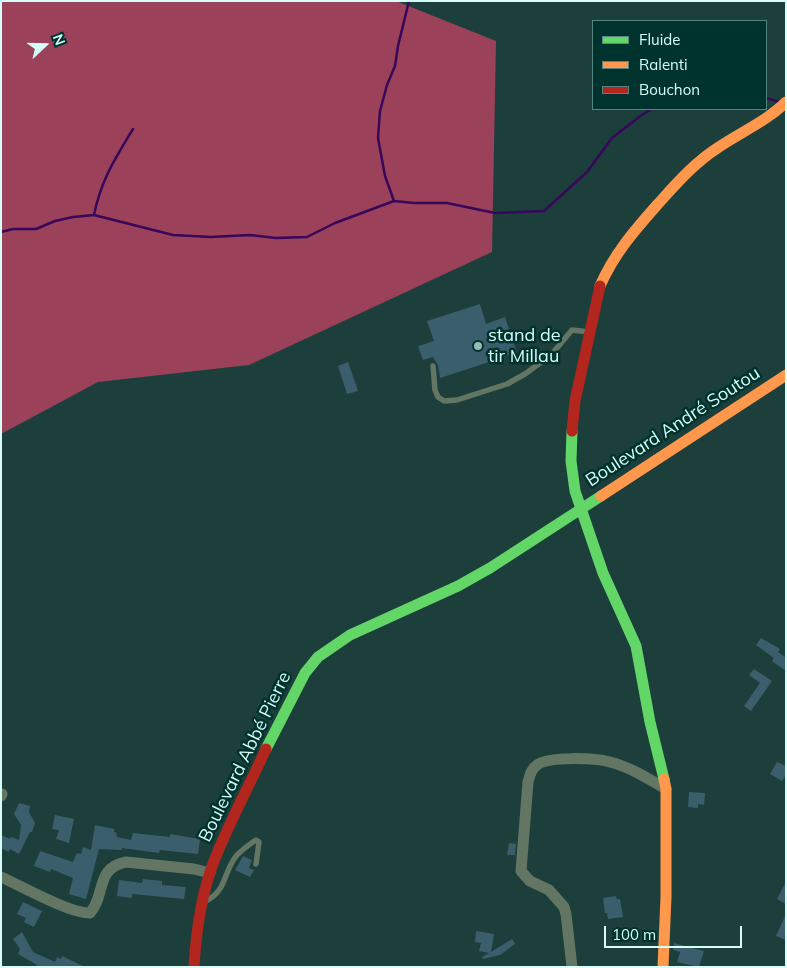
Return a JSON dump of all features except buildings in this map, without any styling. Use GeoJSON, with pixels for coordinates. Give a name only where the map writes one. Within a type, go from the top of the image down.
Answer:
{"type":"FeatureCollection","features":[{"type":"Feature","properties":{"kind":"street"},"geometry":{"type":"LineString","coordinates":[[663,967],[666,897],[666,789],[650,722],[636,646],[603,573],[575,491],[571,462],[576,401],[598,290],[616,254],[674,186],[694,166],[718,147],[762,121],[786,102]]}},
{"type":"Feature","properties":{"kind":"street","name":"Boulevard André Soutou"},"geometry":{"type":"LineString","coordinates":[[580,508],[786,375]]}},
{"type":"Feature","properties":{"kind":"street","name":"Boulevard Abbé Pierre"},"geometry":{"type":"LineString","coordinates":[[194,967],[195,946],[202,902],[220,846],[290,700],[305,673],[318,657],[350,635],[474,578],[580,508]]}},
{"type":"Feature","properties":{"kind":"street"},"geometry":{"type":"LineString","coordinates":[[572,967],[564,907],[549,890],[530,881],[521,870],[528,782],[532,769],[539,763],[559,760],[587,759],[610,762],[634,771],[666,789]]}},
{"type":"Feature","properties":{"kind":"street"},"geometry":{"type":"LineString","coordinates":[[1,877],[84,914],[90,913],[96,907],[105,876],[117,864],[126,862],[210,873]]}},
{"type":"Feature","properties":{"kind":"lane"},"geometry":{"type":"LineString","coordinates":[[433,366],[435,390],[438,397],[444,401],[457,400],[507,384],[525,374],[551,355],[572,330],[589,332]]}},
{"type":"Feature","properties":{"kind":"lane"},"geometry":{"type":"LineString","coordinates":[[202,902],[214,897],[219,892],[229,868],[237,855],[256,840],[259,842],[256,864]]}},
{"type":"Feature","properties":{"kind":"shaded area"},"geometry":{"type":"Polygon","coordinates":[[[1,1],[396,1],[496,41],[492,252],[249,365],[98,382],[1,434],[1,1]]]}},
{"type":"Feature","properties":{"kind":"waterway"},"geometry":{"type":"LineString","coordinates":[[394,201],[385,176],[378,138],[380,111],[387,85],[395,66],[409,1]]}},
{"type":"Feature","properties":{"kind":"waterway"},"geometry":{"type":"LineString","coordinates":[[767,98],[780,102]]}},
{"type":"Feature","properties":{"kind":"waterway"},"geometry":{"type":"LineString","coordinates":[[1,232],[13,229],[36,229],[55,221],[94,215],[173,235],[307,237],[335,223],[394,201],[447,203],[495,213],[544,211],[587,172],[612,138],[650,110]]}},
{"type":"Feature","properties":{"kind":"waterway"},"geometry":{"type":"LineString","coordinates":[[94,215],[105,180],[133,129]]}},
{"type":"Feature","properties":{"kind":"traffic: fast"},"geometry":{"type":"LineString","coordinates":[[572,431],[571,461],[575,491],[603,573],[636,646],[650,722],[664,779]]}},
{"type":"Feature","properties":{"kind":"traffic: fast"},"geometry":{"type":"LineString","coordinates":[[266,749],[305,673],[318,657],[350,635],[458,586],[490,568],[601,496]]}},
{"type":"Feature","properties":{"kind":"traffic: slow"},"geometry":{"type":"LineString","coordinates":[[600,286],[625,243],[686,174],[710,153],[762,121],[786,102]]}},
{"type":"Feature","properties":{"kind":"traffic: slow"},"geometry":{"type":"LineString","coordinates":[[601,496],[786,375]]}},
{"type":"Feature","properties":{"kind":"traffic: slow"},"geometry":{"type":"LineString","coordinates":[[663,967],[666,897],[666,789],[664,779]]}},
{"type":"Feature","properties":{"kind":"traffic: jam"},"geometry":{"type":"LineString","coordinates":[[572,431],[575,401],[600,286]]}},
{"type":"Feature","properties":{"kind":"traffic: jam"},"geometry":{"type":"LineString","coordinates":[[194,967],[200,914],[209,874],[226,833],[266,749]]}},
{"type":"Feature","properties":{"kind":"place","name":"stand de tir Millau"},"geometry":{"type":"Point","coordinates":[478,346]}}]}
